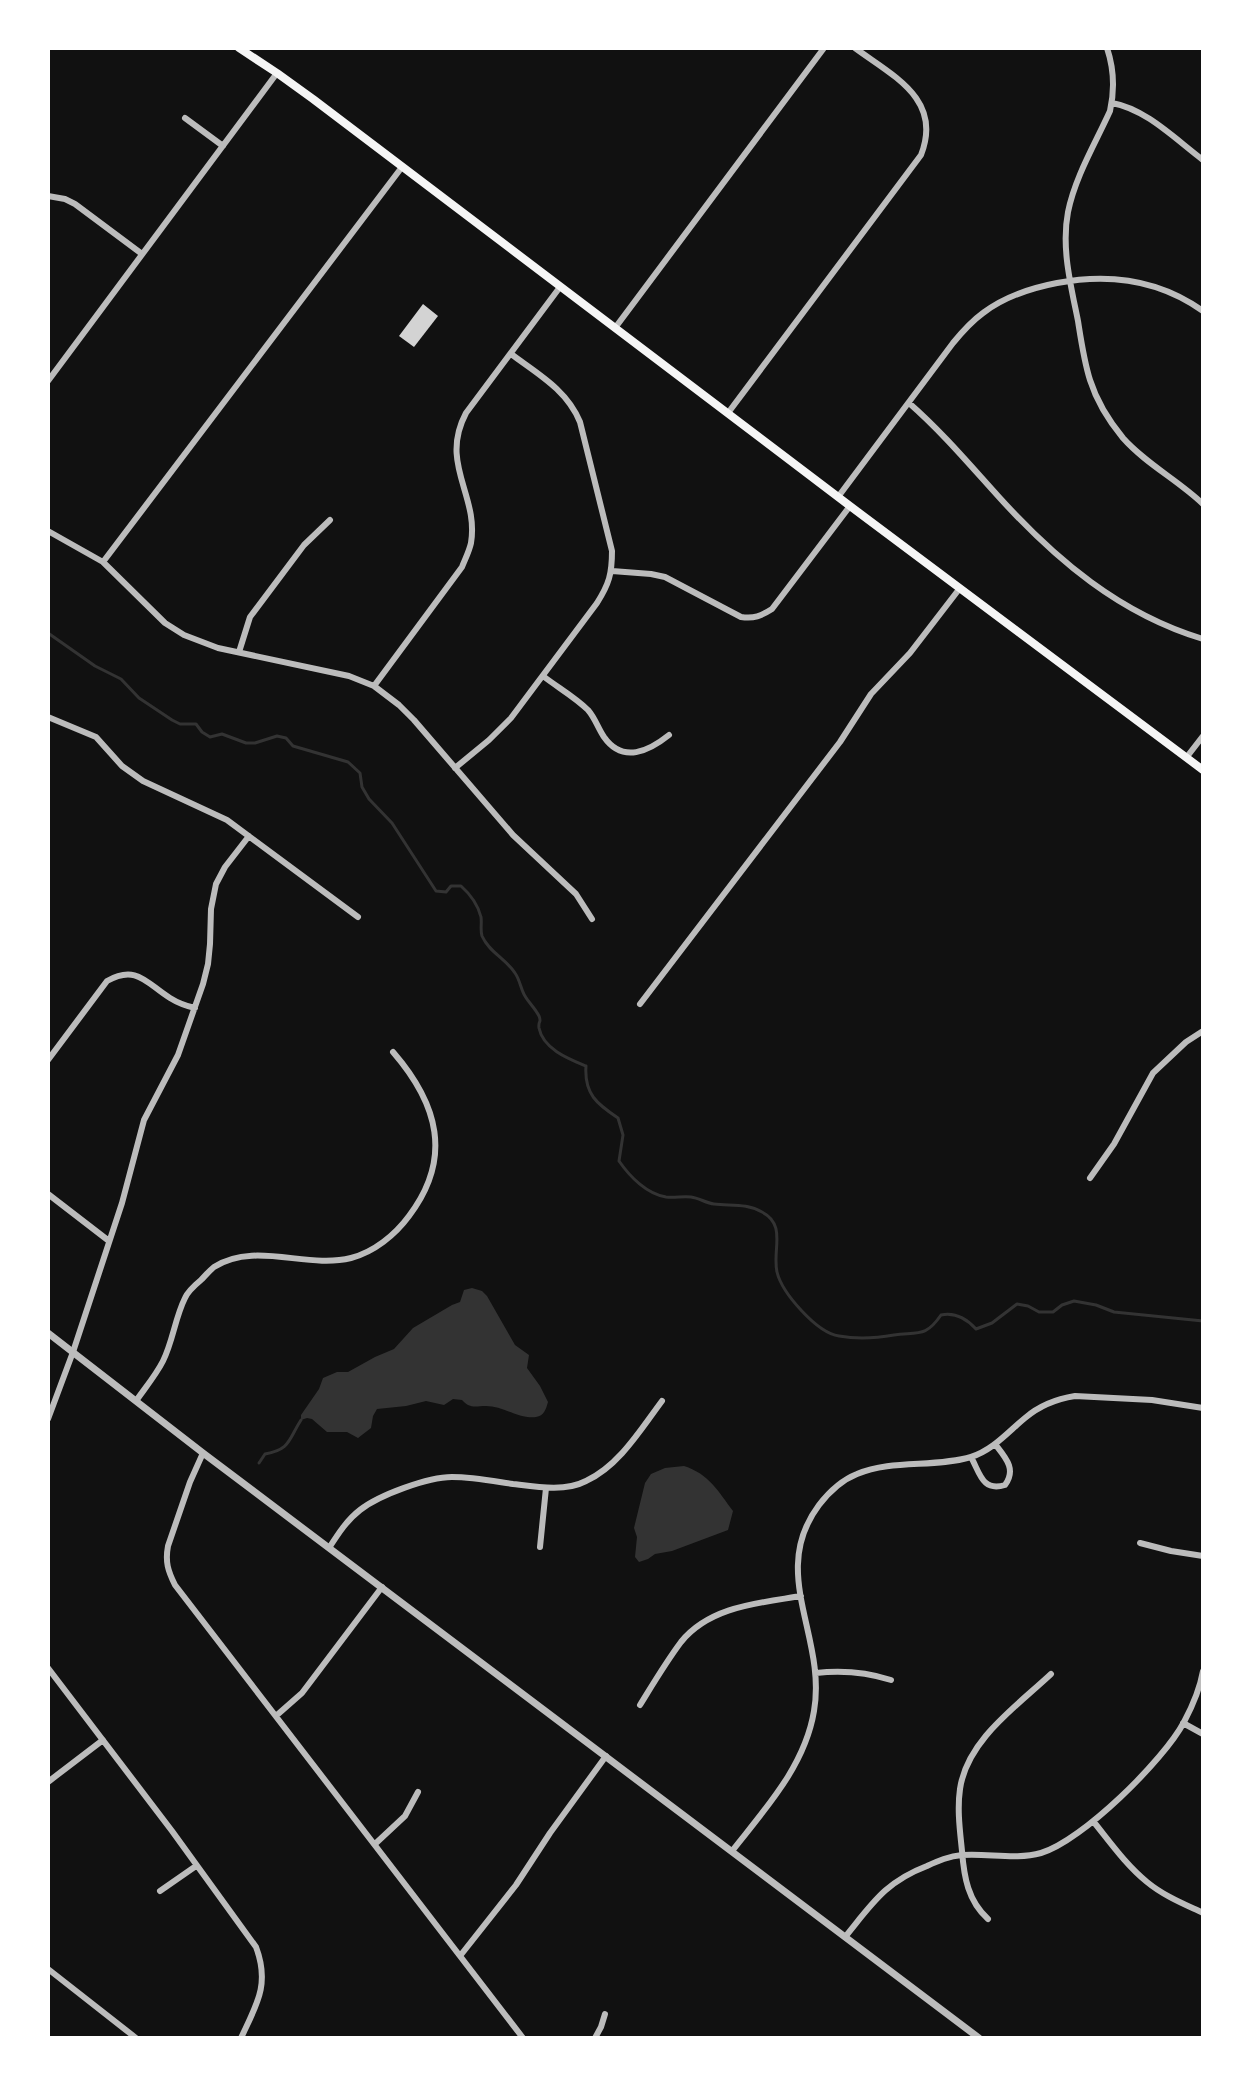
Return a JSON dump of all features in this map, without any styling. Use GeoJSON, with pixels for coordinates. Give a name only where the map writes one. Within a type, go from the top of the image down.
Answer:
{"type":"FeatureCollection","features":[{"type":"Feature","properties":{"kind":"main road"},"geometry":{"type":"LineString","coordinates":[[239,48],[277,73],[1203,770]]}},
{"type":"Feature","properties":{"kind":"main road"},"geometry":{"type":"LineString","coordinates":[[252,48],[277,73]]}},
{"type":"Feature","properties":{"kind":"street"},"geometry":{"type":"LineString","coordinates":[[615,328],[824,48]]}},
{"type":"Feature","properties":{"kind":"street"},"geometry":{"type":"LineString","coordinates":[[728,413],[921,155],[925,144],[926,115],[921,103],[906,86],[855,48]]}},
{"type":"Feature","properties":{"kind":"street"},"geometry":{"type":"LineString","coordinates":[[1107,48],[1112,68],[1112,103],[1077,182],[1067,215],[1066,249],[1070,280],[1090,380],[1105,413],[1124,439],[1137,453],[1203,504]]}},
{"type":"Feature","properties":{"kind":"street"},"geometry":{"type":"LineString","coordinates":[[48,381],[277,73]]}},
{"type":"Feature","properties":{"kind":"street"},"geometry":{"type":"LineString","coordinates":[[1112,103],[1141,113],[1203,160]]}},
{"type":"Feature","properties":{"kind":"street"},"geometry":{"type":"LineString","coordinates":[[185,118],[223,146]]}},
{"type":"Feature","properties":{"kind":"street"},"geometry":{"type":"LineString","coordinates":[[103,562],[402,167]]}},
{"type":"Feature","properties":{"kind":"street"},"geometry":{"type":"LineString","coordinates":[[48,196],[75,204],[142,254]]}},
{"type":"Feature","properties":{"kind":"street"},"geometry":{"type":"LineString","coordinates":[[838,497],[968,326],[984,312],[1018,294],[1042,285],[1106,277],[1142,282],[1179,296],[1203,311]]}},
{"type":"Feature","properties":{"kind":"street"},"geometry":{"type":"LineString","coordinates":[[374,686],[462,567],[468,554],[472,526],[455,452],[456,439],[466,413],[560,287]]}},
{"type":"Feature","properties":{"kind":"street"},"geometry":{"type":"LineString","coordinates":[[455,768],[511,718],[597,603],[612,571],[612,551],[575,409],[556,388],[511,354]]}},
{"type":"Feature","properties":{"kind":"street"},"geometry":{"type":"LineString","coordinates":[[909,403],[950,441],[1027,527],[1089,581],[1125,607],[1203,639]]}},
{"type":"Feature","properties":{"kind":"street"},"geometry":{"type":"LineString","coordinates":[[612,571],[665,577],[741,617],[762,616],[772,609],[850,506]]}},
{"type":"Feature","properties":{"kind":"street"},"geometry":{"type":"LineString","coordinates":[[239,652],[250,617],[304,545],[330,520]]}},
{"type":"Feature","properties":{"kind":"street"},"geometry":{"type":"LineString","coordinates":[[48,531],[103,562],[165,623],[184,635],[239,652],[334,672],[374,686],[414,720],[513,835],[576,894],[592,919]]}},
{"type":"Feature","properties":{"kind":"street"},"geometry":{"type":"LineString","coordinates":[[640,1004],[840,742],[871,694],[910,653],[960,588]]}},
{"type":"Feature","properties":{"kind":"street"},"geometry":{"type":"LineString","coordinates":[[543,676],[586,708],[610,744],[623,751],[648,751],[669,735]]}},
{"type":"Feature","properties":{"kind":"street"},"geometry":{"type":"LineString","coordinates":[[48,717],[96,737],[135,776],[227,820],[358,917]]}},
{"type":"Feature","properties":{"kind":"street"},"geometry":{"type":"LineString","coordinates":[[1186,758],[1203,736]]}},
{"type":"Feature","properties":{"kind":"street"},"geometry":{"type":"LineString","coordinates":[[48,1419],[128,1182],[144,1120],[178,1055],[195,1008],[208,964],[211,909],[216,884],[249,836]]}},
{"type":"Feature","properties":{"kind":"street"},"geometry":{"type":"LineString","coordinates":[[48,1060],[107,981],[116,976],[136,975],[167,997],[195,1008]]}},
{"type":"Feature","properties":{"kind":"street"},"geometry":{"type":"LineString","coordinates":[[1090,1178],[1114,1144],[1153,1073],[1186,1042],[1203,1031]]}},
{"type":"Feature","properties":{"kind":"street"},"geometry":{"type":"LineString","coordinates":[[136,1401],[164,1360],[186,1295],[214,1268],[240,1256],[328,1261],[351,1258],[369,1251],[397,1231],[416,1207],[435,1159],[434,1127],[426,1098],[393,1052]]}},
{"type":"Feature","properties":{"kind":"street"},"geometry":{"type":"LineString","coordinates":[[48,1194],[109,1241]]}},
{"type":"Feature","properties":{"kind":"street"},"geometry":{"type":"LineString","coordinates":[[48,1333],[979,2038]]}},
{"type":"Feature","properties":{"kind":"street"},"geometry":{"type":"LineString","coordinates":[[732,1851],[786,1781],[797,1761],[814,1712],[816,1673],[797,1569],[800,1542],[816,1509],[839,1485],[872,1469],[971,1457],[984,1452],[1023,1419],[1047,1404],[1075,1396],[1152,1400],[1203,1408]]}},
{"type":"Feature","properties":{"kind":"street"},"geometry":{"type":"LineString","coordinates":[[329,1548],[358,1512],[369,1504],[422,1482],[454,1477],[546,1488],[583,1483],[621,1454],[662,1401]]}},
{"type":"Feature","properties":{"kind":"street"},"geometry":{"type":"LineString","coordinates":[[971,1457],[989,1487],[1005,1485],[1011,1476],[1011,1468],[995,1444]]}},
{"type":"Feature","properties":{"kind":"street"},"geometry":{"type":"LineString","coordinates":[[203,1453],[168,1546],[168,1569],[175,1585],[523,2038]]}},
{"type":"Feature","properties":{"kind":"street"},"geometry":{"type":"LineString","coordinates":[[540,1547],[546,1488]]}},
{"type":"Feature","properties":{"kind":"street"},"geometry":{"type":"LineString","coordinates":[[1140,1543],[1203,1556]]}},
{"type":"Feature","properties":{"kind":"street"},"geometry":{"type":"LineString","coordinates":[[277,1715],[302,1693],[382,1587]]}},
{"type":"Feature","properties":{"kind":"street"},"geometry":{"type":"LineString","coordinates":[[640,1705],[683,1640],[701,1624],[743,1606],[801,1596]]}},
{"type":"Feature","properties":{"kind":"street"},"geometry":{"type":"LineString","coordinates":[[48,1668],[256,1947],[263,1976],[260,1998],[241,2038]]}},
{"type":"Feature","properties":{"kind":"street"},"geometry":{"type":"LineString","coordinates":[[845,1937],[898,1879],[945,1858],[962,1855],[1036,1855],[1059,1846],[1093,1821],[1145,1773],[1183,1723],[1203,1671]]}},
{"type":"Feature","properties":{"kind":"street"},"geometry":{"type":"LineString","coordinates":[[816,1673],[871,1674],[891,1680]]}},
{"type":"Feature","properties":{"kind":"street"},"geometry":{"type":"LineString","coordinates":[[988,1919],[977,1909],[968,1892],[962,1855],[960,1786],[970,1760],[994,1728],[1051,1674]]}},
{"type":"Feature","properties":{"kind":"street"},"geometry":{"type":"LineString","coordinates":[[1183,1723],[1203,1734]]}},
{"type":"Feature","properties":{"kind":"street"},"geometry":{"type":"LineString","coordinates":[[48,1782],[103,1740]]}},
{"type":"Feature","properties":{"kind":"street"},"geometry":{"type":"LineString","coordinates":[[460,1956],[516,1885],[606,1756]]}},
{"type":"Feature","properties":{"kind":"street"},"geometry":{"type":"LineString","coordinates":[[375,1844],[405,1816],[418,1792]]}},
{"type":"Feature","properties":{"kind":"street"},"geometry":{"type":"LineString","coordinates":[[1093,1821],[1134,1871],[1148,1883],[1203,1913]]}},
{"type":"Feature","properties":{"kind":"street"},"geometry":{"type":"LineString","coordinates":[[160,1891],[196,1866]]}},
{"type":"Feature","properties":{"kind":"street"},"geometry":{"type":"LineString","coordinates":[[48,1969],[136,2038]]}},
{"type":"Feature","properties":{"kind":"street"},"geometry":{"type":"LineString","coordinates":[[595,2038],[605,2014]]}},
{"type":"Feature","properties":{"kind":"shaded area"},"geometry":{"type":"Polygon","coordinates":[[[472,1288],[487,1296],[515,1345],[529,1355],[527,1368],[548,1402],[541,1415],[523,1416],[492,1407],[470,1406],[462,1400],[453,1399],[444,1405],[426,1401],[377,1409],[371,1428],[358,1438],[347,1432],[327,1432],[312,1419],[301,1420],[323,1378],[337,1372],[348,1372],[394,1349],[413,1328],[460,1302],[464,1290],[472,1288]]]}},
{"type":"Feature","properties":{"kind":"shaded area"},"geometry":{"type":"Polygon","coordinates":[[[684,1466],[707,1478],[733,1511],[728,1530],[639,1562],[635,1557],[637,1537],[634,1528],[645,1483],[651,1474],[665,1468],[684,1466]]]}},
{"type":"Feature","properties":{"kind":"building"},"geometry":{"type":"Polygon","coordinates":[[[423,304],[438,316],[414,347],[399,336],[423,304]]]}},
{"type":"Feature","properties":{"kind":"waterway"},"geometry":{"type":"LineString","coordinates":[[48,633],[95,666],[121,679],[139,698],[172,720],[180,724],[196,724],[210,737],[222,734],[255,743],[277,736],[286,738],[293,746],[348,762],[360,773],[362,787],[369,799],[392,823],[436,891],[446,892],[451,886],[461,886],[473,900],[481,917],[482,936],[517,976],[524,994],[539,1016],[541,1035],[558,1052],[586,1066],[587,1084],[593,1097],[618,1118],[623,1135],[619,1161],[628,1173],[646,1189],[659,1195],[745,1206],[770,1217],[776,1231],[776,1264],[780,1281],[802,1311],[821,1328],[852,1338],[916,1333],[931,1327],[941,1315],[951,1314],[976,1329],[992,1323],[1017,1304],[1039,1312],[1053,1312],[1074,1301],[1114,1312],[1203,1321]]}},
{"type":"Feature","properties":{"kind":"waterway"},"geometry":{"type":"LineString","coordinates":[[259,1463],[265,1454],[284,1446],[301,1420]]}}]}
